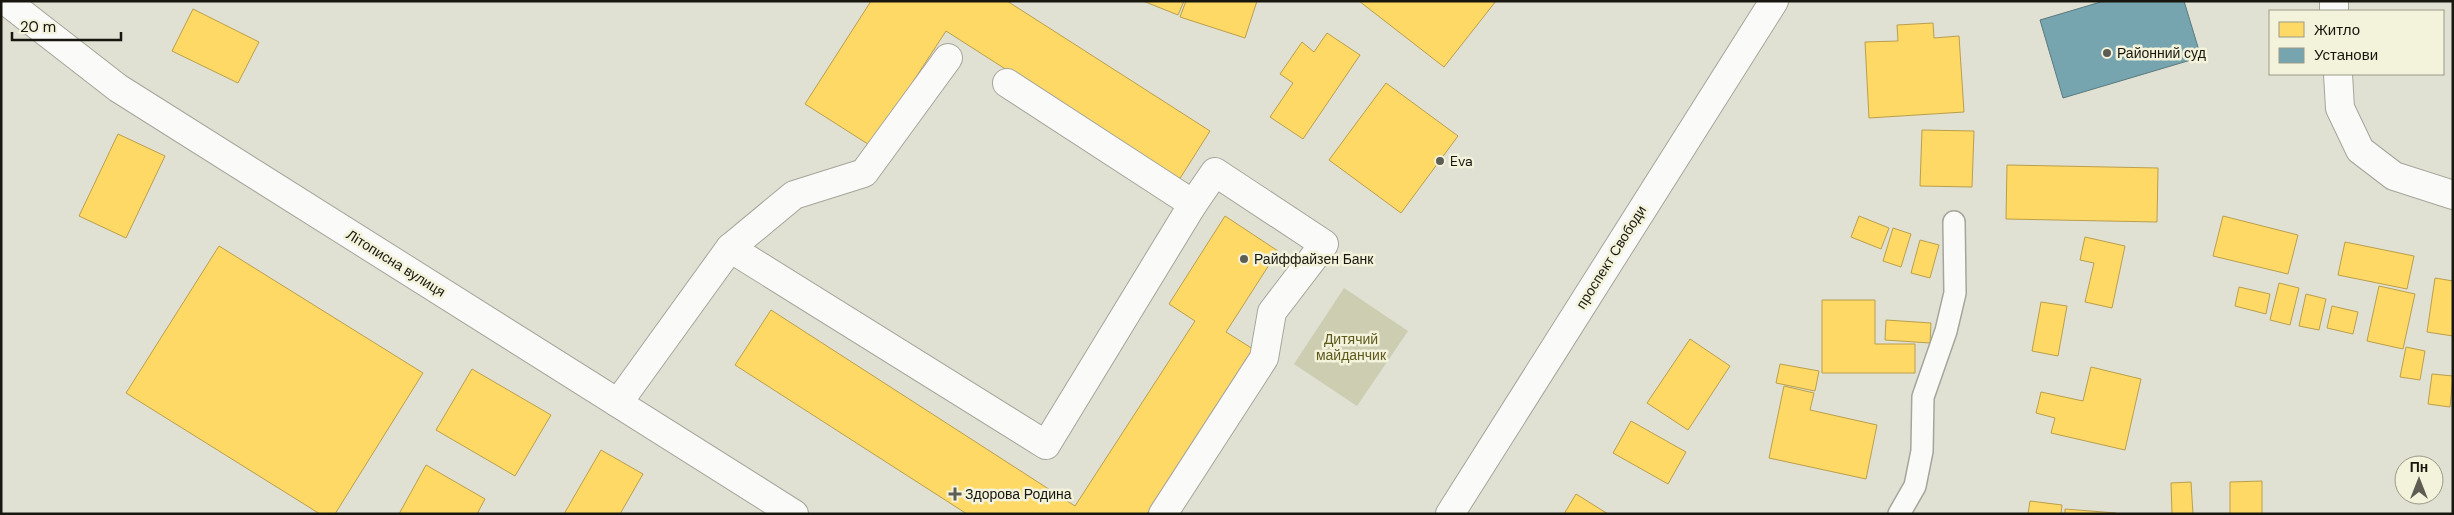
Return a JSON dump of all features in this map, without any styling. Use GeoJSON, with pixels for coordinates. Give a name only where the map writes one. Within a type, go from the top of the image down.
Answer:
{"type":"FeatureCollection","features":[{"type":"Feature","properties":{"kind":"street","name":"Літописна вулиця"},"geometry":{"type":"LineString","coordinates":[[6,1],[118,88],[794,514]]}},
{"type":"Feature","properties":{"kind":"street","name":"проспект Свободи"},"geometry":{"type":"LineString","coordinates":[[1450,514],[1774,1]]}},
{"type":"Feature","properties":{"kind":"street"},"geometry":{"type":"LineString","coordinates":[[618,403],[730,248],[794,195],[864,173],[948,58]]}},
{"type":"Feature","properties":{"kind":"street"},"geometry":{"type":"LineString","coordinates":[[2338,75],[2340,108],[2360,150],[2394,176],[2453,195]]}},
{"type":"Feature","properties":{"kind":"street"},"geometry":{"type":"LineString","coordinates":[[1007,83],[1193,204]]}},
{"type":"Feature","properties":{"kind":"street"},"geometry":{"type":"LineString","coordinates":[[730,248],[1046,445],[1193,204],[1215,172],[1324,244],[1272,312],[1264,358],[1163,514]]}},
{"type":"Feature","properties":{"kind":"lane"},"geometry":{"type":"LineString","coordinates":[[1899,514],[1915,486],[1922,451],[1923,397],[1946,330],[1955,293],[1954,222]]}},
{"type":"Feature","properties":{"kind":"green space","name":"Дитячий майданчик"},"geometry":{"type":"Polygon","coordinates":[[[1344,288],[1408,331],[1357,406],[1294,364],[1344,288]]]}},
{"type":"Feature","properties":{"kind":"building: Житло"},"geometry":{"type":"Polygon","coordinates":[[[871,1],[1007,1],[1210,131],[1179,180],[946,31],[871,146],[805,104],[871,1]]]}},
{"type":"Feature","properties":{"kind":"building: Житло"},"geometry":{"type":"Polygon","coordinates":[[[1143,1],[1184,1],[1178,15],[1143,1]]]}},
{"type":"Feature","properties":{"kind":"building: Житло"},"geometry":{"type":"Polygon","coordinates":[[[1186,1],[1257,1],[1245,38],[1180,17],[1186,1]]]}},
{"type":"Feature","properties":{"kind":"building: Житло"},"geometry":{"type":"Polygon","coordinates":[[[1359,1],[1496,1],[1444,67],[1359,1]]]}},
{"type":"Feature","properties":{"kind":"building: Житло"},"geometry":{"type":"Polygon","coordinates":[[[193,9],[259,42],[238,83],[172,51],[193,9]]]}},
{"type":"Feature","properties":{"kind":"building: Житло"},"geometry":{"type":"Polygon","coordinates":[[[1933,23],[1934,38],[1959,36],[1964,112],[1869,118],[1865,42],[1898,41],[1897,25],[1933,23]]]}},
{"type":"Feature","properties":{"kind":"building: Житло"},"geometry":{"type":"Polygon","coordinates":[[[1327,33],[1360,55],[1303,139],[1270,117],[1293,83],[1280,74],[1302,42],[1314,52],[1327,33]]]}},
{"type":"Feature","properties":{"kind":"building: Житло"},"geometry":{"type":"Polygon","coordinates":[[[1386,83],[1458,136],[1401,213],[1329,160],[1386,83]]]}},
{"type":"Feature","properties":{"kind":"building: Житло"},"geometry":{"type":"Polygon","coordinates":[[[1922,130],[1974,131],[1972,187],[1920,186],[1922,130]]]}},
{"type":"Feature","properties":{"kind":"building: Житло"},"geometry":{"type":"Polygon","coordinates":[[[118,134],[165,156],[126,238],[79,216],[118,134]]]}},
{"type":"Feature","properties":{"kind":"building: Житло"},"geometry":{"type":"Polygon","coordinates":[[[2007,165],[2158,168],[2157,222],[2006,219],[2007,165]]]}},
{"type":"Feature","properties":{"kind":"building: Житло"},"geometry":{"type":"Polygon","coordinates":[[[1225,216],[1278,251],[1226,332],[1253,349],[1147,514],[967,514],[735,365],[771,310],[1075,506],[1195,321],[1169,304],[1225,216]]]}},
{"type":"Feature","properties":{"kind":"building: Житло"},"geometry":{"type":"Polygon","coordinates":[[[1859,216],[1889,228],[1881,249],[1851,237],[1859,216]]]}},
{"type":"Feature","properties":{"kind":"building: Житло"},"geometry":{"type":"Polygon","coordinates":[[[2223,216],[2298,235],[2288,274],[2213,256],[2223,216]]]}},
{"type":"Feature","properties":{"kind":"building: Житло"},"geometry":{"type":"Polygon","coordinates":[[[1893,228],[1911,234],[1901,267],[1883,261],[1893,228]]]}},
{"type":"Feature","properties":{"kind":"building: Житло"},"geometry":{"type":"Polygon","coordinates":[[[2085,237],[2125,246],[2112,308],[2085,302],[2094,263],[2080,260],[2085,237]]]}},
{"type":"Feature","properties":{"kind":"building: Житло"},"geometry":{"type":"Polygon","coordinates":[[[1920,240],[1939,245],[1930,278],[1911,273],[1920,240]]]}},
{"type":"Feature","properties":{"kind":"building: Житло"},"geometry":{"type":"Polygon","coordinates":[[[2345,242],[2414,256],[2407,289],[2338,275],[2345,242]]]}},
{"type":"Feature","properties":{"kind":"building: Житло"},"geometry":{"type":"Polygon","coordinates":[[[219,246],[423,373],[335,514],[320,514],[126,393],[219,246]]]}},
{"type":"Feature","properties":{"kind":"building: Житло"},"geometry":{"type":"Polygon","coordinates":[[[2435,278],[2453,281],[2453,336],[2427,332],[2435,278]]]}},
{"type":"Feature","properties":{"kind":"building: Житло"},"geometry":{"type":"Polygon","coordinates":[[[2279,283],[2299,288],[2290,325],[2270,320],[2279,283]]]}},
{"type":"Feature","properties":{"kind":"building: Житло"},"geometry":{"type":"Polygon","coordinates":[[[2379,286],[2415,294],[2403,349],[2367,341],[2379,286]]]}},
{"type":"Feature","properties":{"kind":"building: Житло"},"geometry":{"type":"Polygon","coordinates":[[[2239,287],[2270,294],[2266,314],[2235,306],[2239,287]]]}},
{"type":"Feature","properties":{"kind":"building: Житло"},"geometry":{"type":"Polygon","coordinates":[[[2306,294],[2326,299],[2319,330],[2299,326],[2306,294]]]}},
{"type":"Feature","properties":{"kind":"building: Житло"},"geometry":{"type":"Polygon","coordinates":[[[1822,300],[1875,300],[1875,344],[1915,344],[1915,373],[1822,373],[1822,300]]]}},
{"type":"Feature","properties":{"kind":"building: Житло"},"geometry":{"type":"Polygon","coordinates":[[[2041,302],[2067,306],[2058,356],[2032,351],[2041,302]]]}},
{"type":"Feature","properties":{"kind":"building: Житло"},"geometry":{"type":"Polygon","coordinates":[[[2332,306],[2358,312],[2353,334],[2327,328],[2332,306]]]}},
{"type":"Feature","properties":{"kind":"building: Житло"},"geometry":{"type":"Polygon","coordinates":[[[1886,320],[1931,323],[1930,343],[1885,340],[1886,320]]]}},
{"type":"Feature","properties":{"kind":"building: Житло"},"geometry":{"type":"Polygon","coordinates":[[[1690,339],[1730,366],[1688,430],[1647,403],[1690,339]]]}},
{"type":"Feature","properties":{"kind":"building: Житло"},"geometry":{"type":"Polygon","coordinates":[[[2406,347],[2425,351],[2420,380],[2400,377],[2406,347]]]}},
{"type":"Feature","properties":{"kind":"building: Житло"},"geometry":{"type":"Polygon","coordinates":[[[1780,364],[1819,371],[1815,391],[1776,383],[1780,364]]]}},
{"type":"Feature","properties":{"kind":"building: Житло"},"geometry":{"type":"Polygon","coordinates":[[[2091,367],[2141,379],[2125,450],[2051,433],[2055,418],[2036,413],[2041,392],[2083,401],[2091,367]]]}},
{"type":"Feature","properties":{"kind":"building: Житло"},"geometry":{"type":"Polygon","coordinates":[[[472,369],[551,415],[515,476],[436,430],[472,369]]]}},
{"type":"Feature","properties":{"kind":"building: Житло"},"geometry":{"type":"Polygon","coordinates":[[[2432,374],[2453,376],[2450,407],[2428,404],[2432,374]]]}},
{"type":"Feature","properties":{"kind":"building: Житло"},"geometry":{"type":"Polygon","coordinates":[[[1784,386],[1814,393],[1810,410],[1877,425],[1866,479],[1769,458],[1784,386]]]}},
{"type":"Feature","properties":{"kind":"building: Житло"},"geometry":{"type":"Polygon","coordinates":[[[1631,421],[1686,452],[1668,484],[1613,453],[1631,421]]]}},
{"type":"Feature","properties":{"kind":"building: Житло"},"geometry":{"type":"Polygon","coordinates":[[[601,450],[643,474],[620,514],[564,514],[601,450]]]}},
{"type":"Feature","properties":{"kind":"building: Житло"},"geometry":{"type":"Polygon","coordinates":[[[426,465],[485,499],[477,514],[399,514],[426,465]]]}},
{"type":"Feature","properties":{"kind":"building: Житло"},"geometry":{"type":"Polygon","coordinates":[[[2262,481],[2262,514],[2230,514],[2230,482],[2262,481]]]}},
{"type":"Feature","properties":{"kind":"building: Житло"},"geometry":{"type":"Polygon","coordinates":[[[2191,482],[2193,514],[2172,514],[2171,483],[2191,482]]]}},
{"type":"Feature","properties":{"kind":"building: Житло"},"geometry":{"type":"Polygon","coordinates":[[[1576,494],[1608,514],[1564,514],[1576,494]]]}},
{"type":"Feature","properties":{"kind":"building: Житло"},"geometry":{"type":"Polygon","coordinates":[[[2030,501],[2062,505],[2061,514],[2028,514],[2030,501]]]}},
{"type":"Feature","properties":{"kind":"building: Житло"},"geometry":{"type":"Polygon","coordinates":[[[2065,509],[2116,513],[2116,514],[2065,514],[2065,509]]]}},
{"type":"Feature","properties":{"kind":"building: Установи"},"geometry":{"type":"Polygon","coordinates":[[[2104,1],[2184,1],[2201,57],[2063,98],[2040,20],[2104,1]]]}},
{"type":"Feature","properties":{"kind":"place","name":"Районний суд"},"geometry":{"type":"Point","coordinates":[2107,53]}},
{"type":"Feature","properties":{"kind":"place","name":"Eva"},"geometry":{"type":"Point","coordinates":[1440,161]}},
{"type":"Feature","properties":{"kind":"place","name":"Райффайзен Банк"},"geometry":{"type":"Point","coordinates":[1244,259]}},
{"type":"Feature","properties":{"kind":"place","name":"Здорова Родина"},"geometry":{"type":"Point","coordinates":[955,494]}}]}
